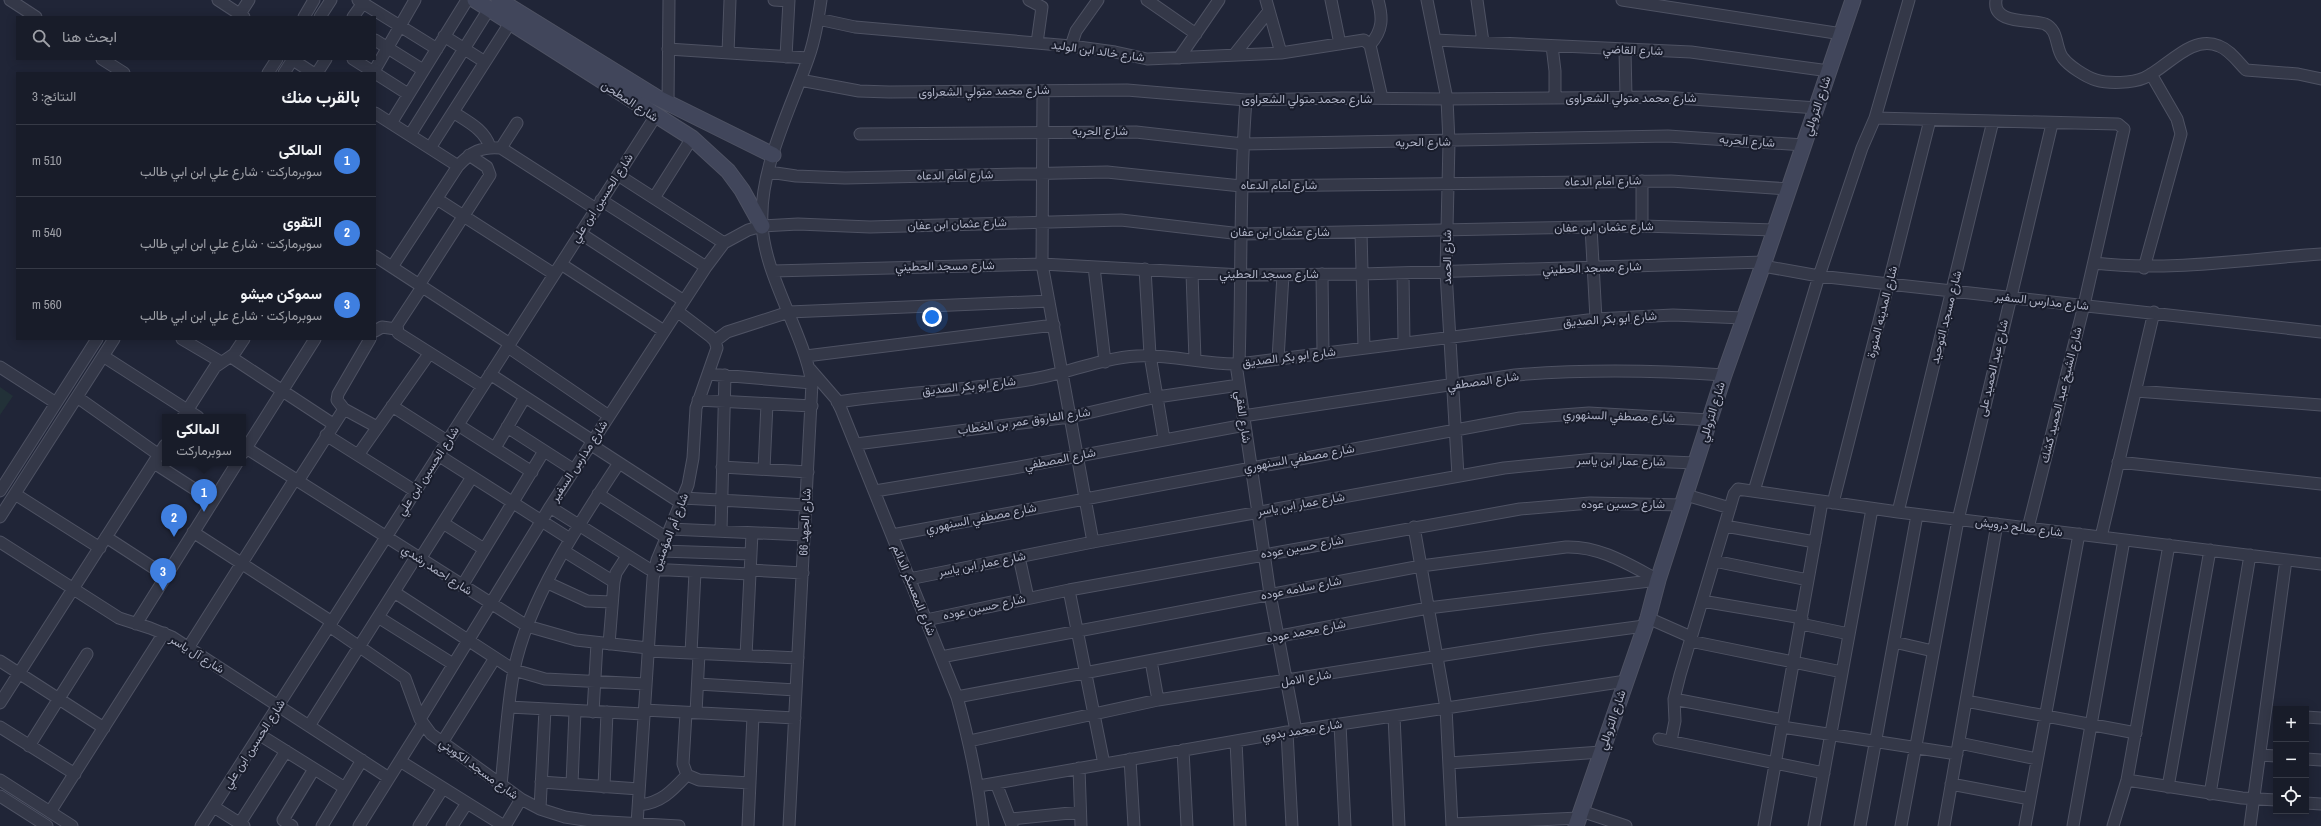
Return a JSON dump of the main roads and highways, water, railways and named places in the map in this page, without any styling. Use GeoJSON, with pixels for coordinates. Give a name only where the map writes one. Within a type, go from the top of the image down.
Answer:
{"type":"FeatureCollection","features":[{"type":"Feature","properties":{"kind":"place","name":"المالكى"},"geometry":{"type":"Point","coordinates":[204,512]}},
{"type":"Feature","properties":{"kind":"place","name":"التقوى"},"geometry":{"type":"Point","coordinates":[174,537]}},
{"type":"Feature","properties":{"kind":"place","name":"سموكن ميشو"},"geometry":{"type":"Point","coordinates":[163,591]}}]}
